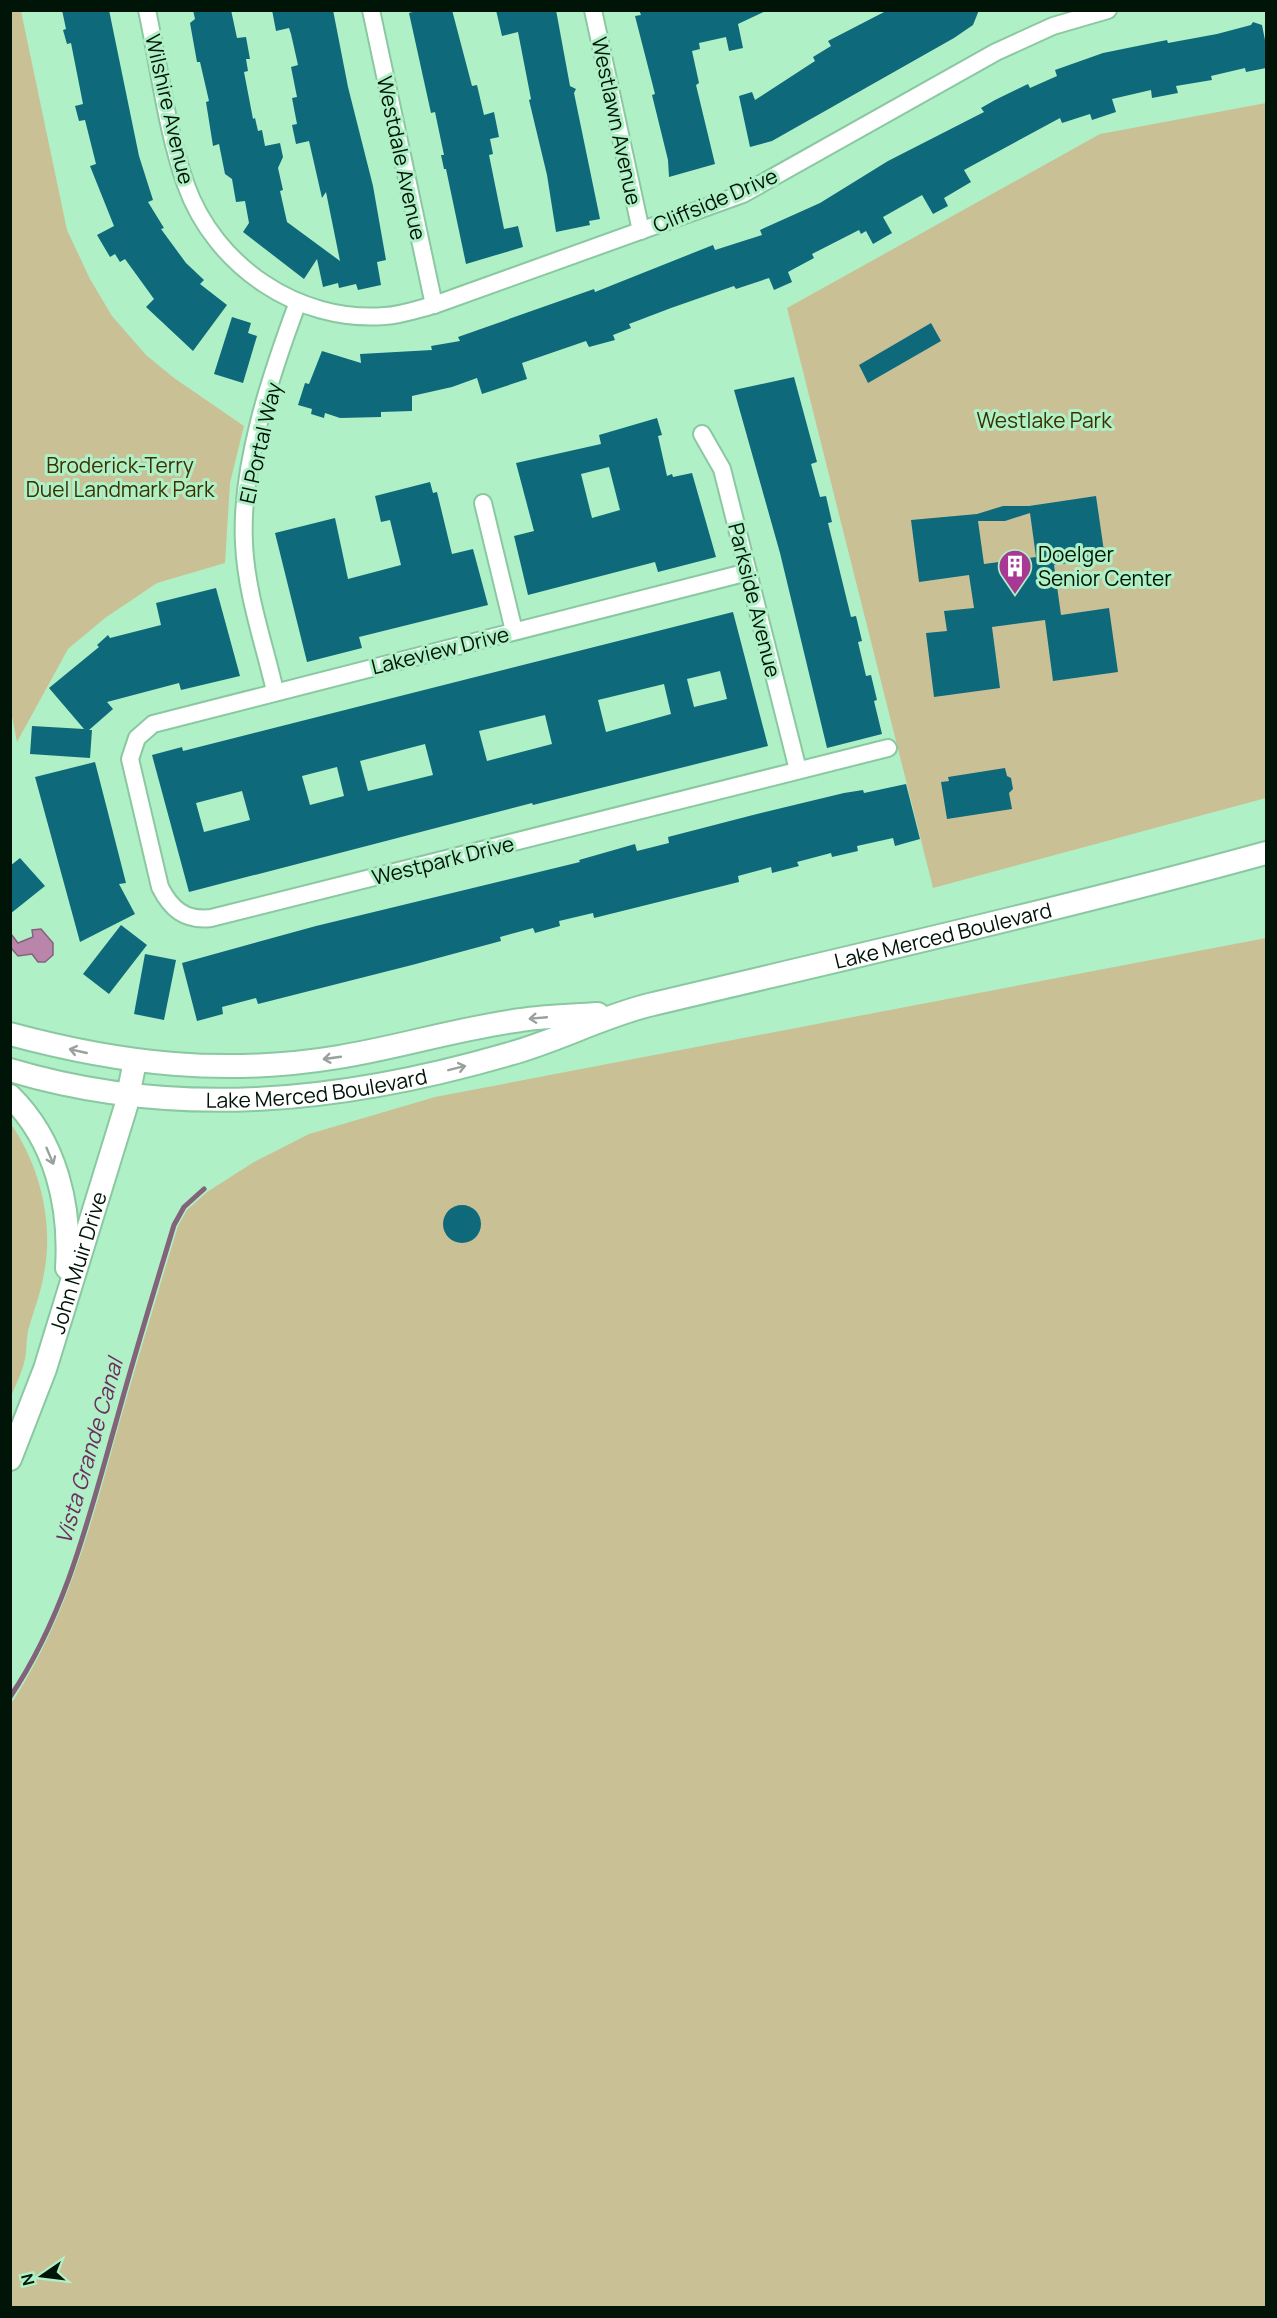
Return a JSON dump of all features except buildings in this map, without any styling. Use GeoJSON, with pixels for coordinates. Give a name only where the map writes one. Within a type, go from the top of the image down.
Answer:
{"type":"FeatureCollection","features":[{"type":"Feature","properties":{"kind":"main road","name":"Lake Merced Boulevard"},"geometry":{"type":"LineString","coordinates":[[10,1070],[79,1088],[129,1096],[225,1102],[286,1099],[347,1092],[506,1055],[617,1013],[1041,912],[1266,853]]}},
{"type":"Feature","properties":{"kind":"main road","name":"Lake Merced Boulevard"},"geometry":{"type":"LineString","coordinates":[[10,1034],[86,1053],[135,1061],[217,1067],[288,1064],[339,1057],[520,1020],[617,1013]]}},
{"type":"Feature","properties":{"kind":"main road","name":"John Muir Drive"},"geometry":{"type":"LineString","coordinates":[[10,1459],[45,1369],[129,1096],[135,1061]]}},
{"type":"Feature","properties":{"kind":"main road"},"geometry":{"type":"LineString","coordinates":[[10,1096],[30,1119],[42,1139],[62,1190],[68,1235],[62,1309]]}},
{"type":"Feature","properties":{"kind":"street","name":"Wilshire Avenue"},"geometry":{"type":"LineString","coordinates":[[147,10],[179,160],[196,208],[224,249],[241,267],[270,288],[298,302]]}},
{"type":"Feature","properties":{"kind":"street","name":"Westdale Avenue"},"geometry":{"type":"LineString","coordinates":[[370,10],[434,305]]}},
{"type":"Feature","properties":{"kind":"street","name":"Westlawn Avenue"},"geometry":{"type":"LineString","coordinates":[[593,10],[641,231]]}},
{"type":"Feature","properties":{"kind":"street","name":"Cliffside Drive"},"geometry":{"type":"LineString","coordinates":[[298,302],[331,311],[365,316],[385,316],[434,305],[641,231],[742,194],[1024,38],[1108,10]]}},
{"type":"Feature","properties":{"kind":"street","name":"El Portal Way"},"geometry":{"type":"LineString","coordinates":[[275,691],[247,572],[243,519],[259,430],[298,302]]}},
{"type":"Feature","properties":{"kind":"street","name":"Parkside Avenue"},"geometry":{"type":"LineString","coordinates":[[702,434],[722,469],[798,770]]}},
{"type":"Feature","properties":{"kind":"street"},"geometry":{"type":"LineString","coordinates":[[483,503],[514,631]]}},
{"type":"Feature","properties":{"kind":"street","name":"Lakeview Drive"},"geometry":{"type":"LineString","coordinates":[[137,738],[153,724],[163,720],[748,572]]}},
{"type":"Feature","properties":{"kind":"street","name":"Westpark Drive"},"geometry":{"type":"LineString","coordinates":[[137,738],[130,759],[131,771],[160,887],[171,906],[181,914],[201,919],[888,748]]}},
{"type":"Feature","properties":{"kind":"green space","name":"Broderick-Terry Duel Landmark Park"},"geometry":{"type":"Polygon","coordinates":[[[10,11],[21,11],[67,230],[90,279],[112,316],[146,355],[174,378],[244,426],[230,483],[225,563],[157,583],[105,618],[68,649],[17,742],[10,706],[10,11]]]}},
{"type":"Feature","properties":{"kind":"green space","name":"Westlake Park"},"geometry":{"type":"Polygon","coordinates":[[[1266,103],[1266,798],[933,888],[787,308],[1100,134],[1266,103]]]}},
{"type":"Feature","properties":{"kind":"green space"},"geometry":{"type":"Polygon","coordinates":[[[1266,938],[1266,2307],[11,2307],[11,1704],[48,1638],[76,1568],[178,1226],[187,1210],[207,1192],[254,1162],[309,1134],[435,1097],[1266,938]]]}},
{"type":"Feature","properties":{"kind":"green space"},"geometry":{"type":"Polygon","coordinates":[[[11,1124],[37,1176],[46,1215],[47,1254],[43,1280],[28,1331],[24,1363],[11,1397],[11,1124]]]}},
{"type":"Feature","properties":{"kind":"shaded area"},"geometry":{"type":"Polygon","coordinates":[[[41,929],[53,943],[53,955],[45,962],[38,962],[32,954],[18,956],[11,948],[11,934],[18,943],[33,937],[32,930],[41,929]]]}},
{"type":"Feature","properties":{"kind":"waterway","name":"Vista Grande Canal"},"geometry":{"type":"LineString","coordinates":[[10,1697],[30,1665],[46,1632],[74,1564],[174,1225],[184,1207],[204,1189]]}},
{"type":"Feature","properties":{"kind":"place","name":"Doelger Senior Center"},"geometry":{"type":"Point","coordinates":[1015,595]}}]}
